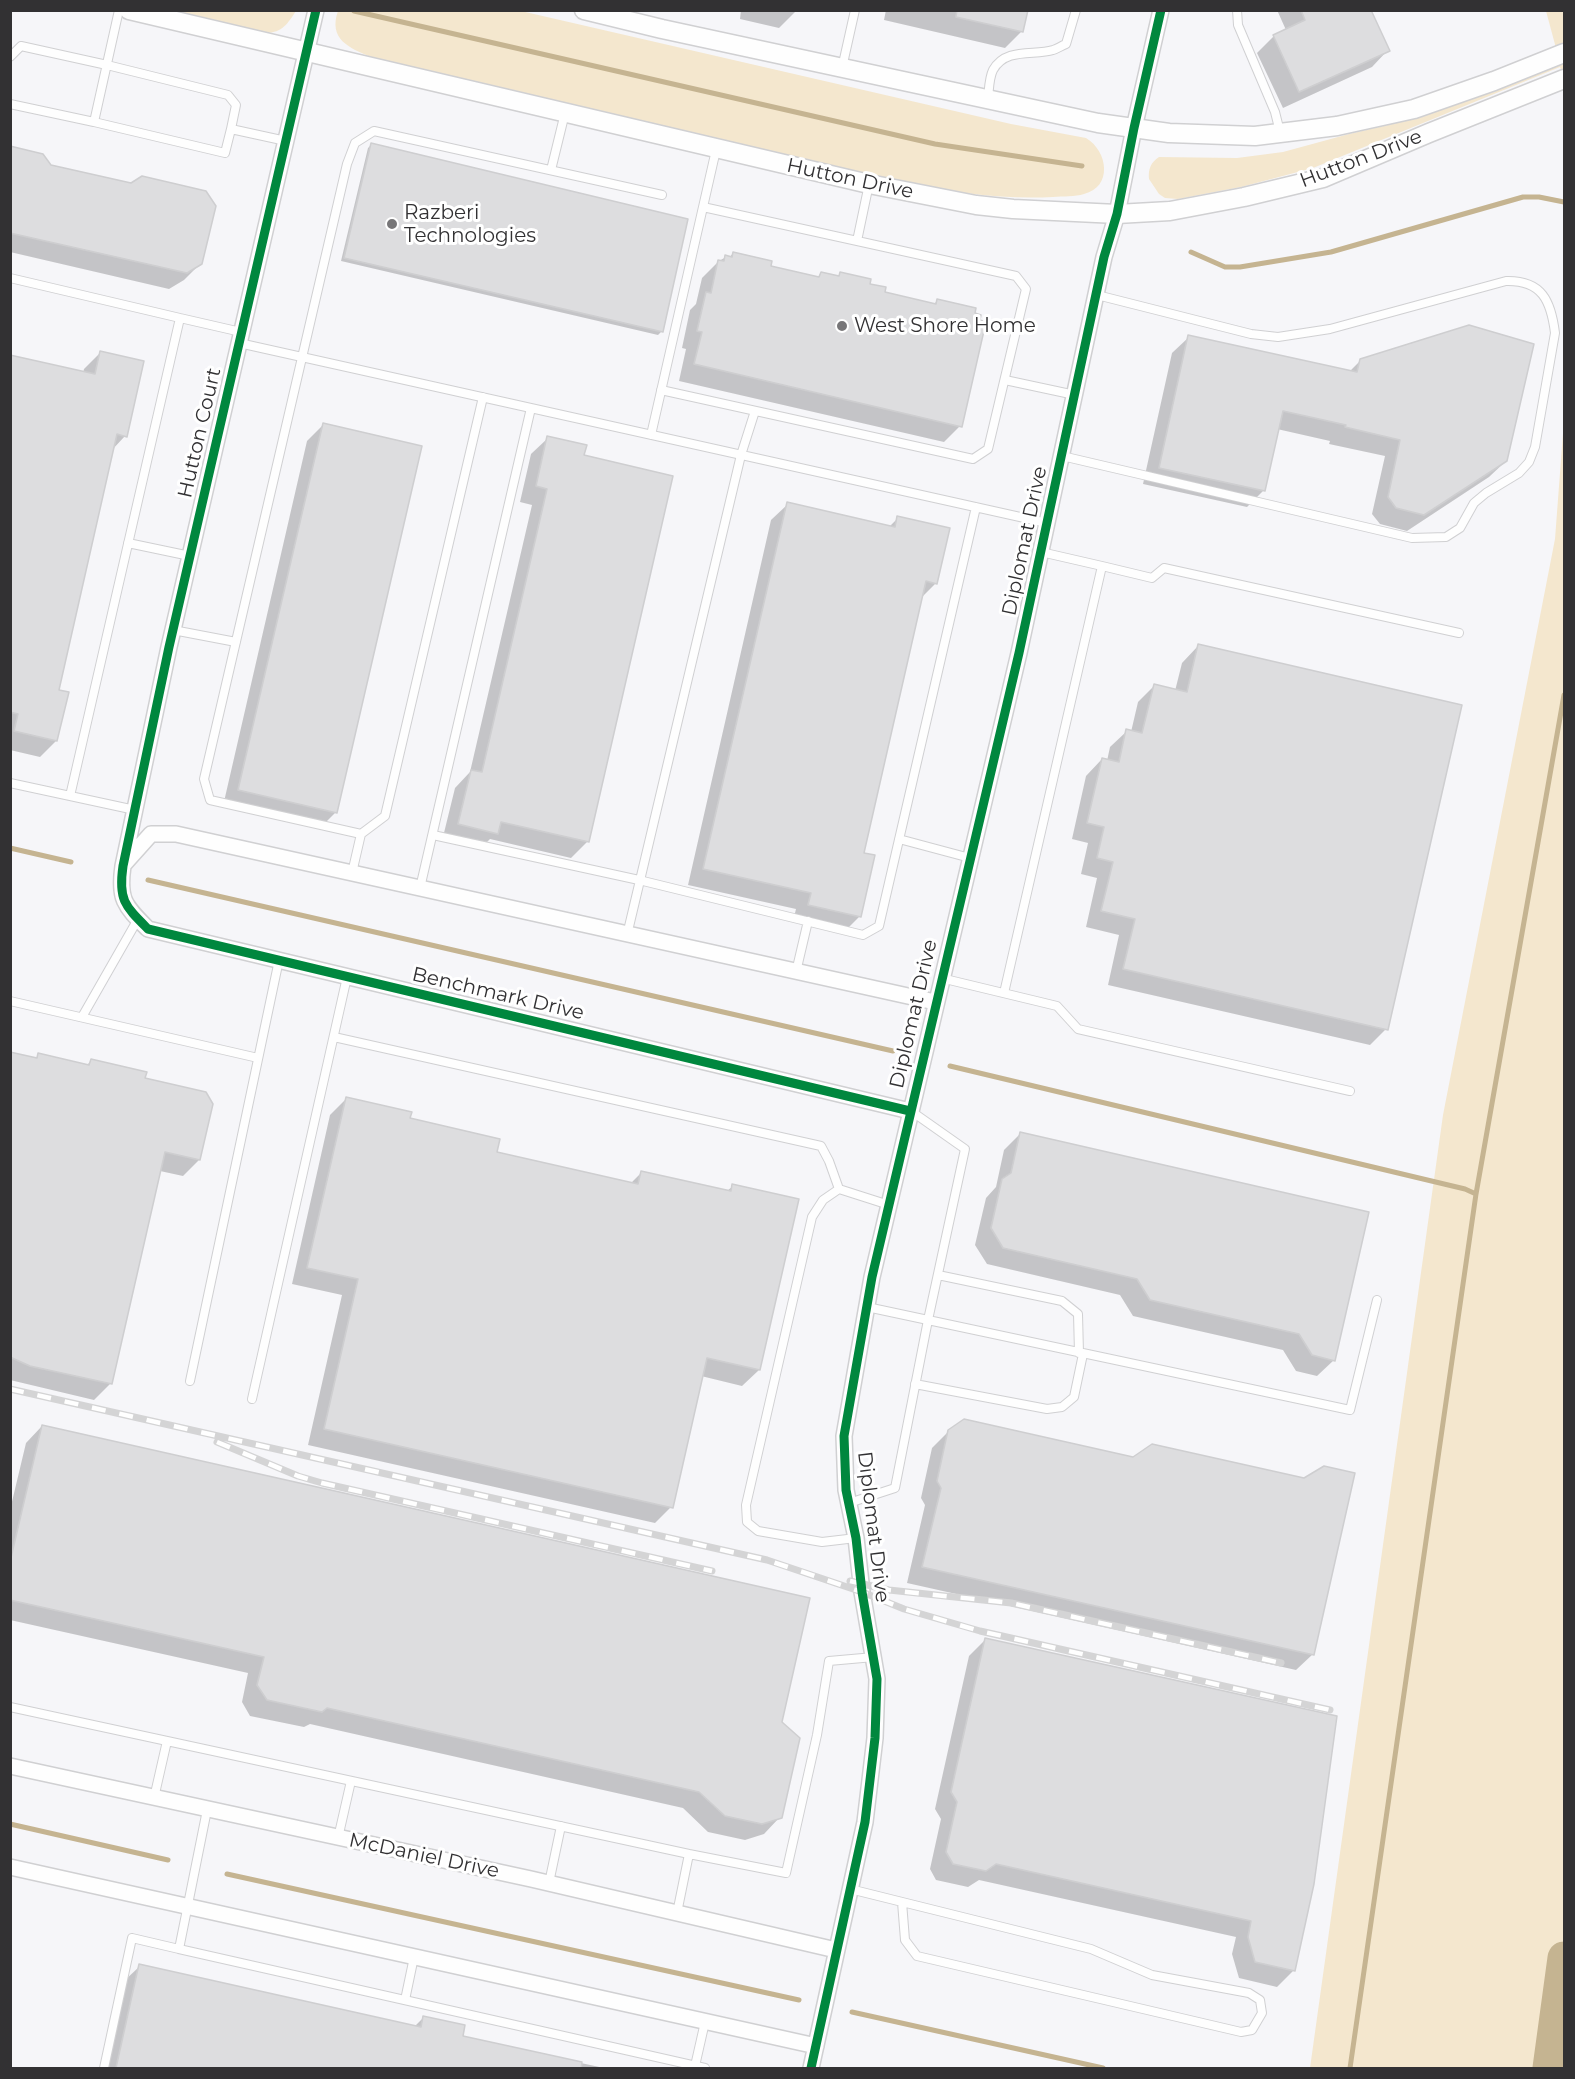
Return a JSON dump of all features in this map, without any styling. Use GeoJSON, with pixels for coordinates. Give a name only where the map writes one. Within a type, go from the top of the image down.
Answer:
{"type":"FeatureCollection","features":[{"type":"Feature","properties":{"kind":"street","name":"Hutton Drive"},"geometry":{"type":"LineString","coordinates":[[129,10],[869,184],[976,205],[1013,209],[1117,214],[1181,209],[1245,197],[1323,178],[1564,79]]}},
{"type":"Feature","properties":{"kind":"street","name":"Hutton Court"},"geometry":{"type":"LineString","coordinates":[[123,866],[173,630],[316,10]]}},
{"type":"Feature","properties":{"kind":"street","name":"Hutton Drive"},"geometry":{"type":"LineString","coordinates":[[584,10],[988,100],[1098,123],[1169,133],[1255,136],[1336,126],[1414,109],[1564,53]]}},
{"type":"Feature","properties":{"kind":"street","name":"Diplomat Drive"},"geometry":{"type":"LineString","coordinates":[[811,2068],[866,1822],[875,1738],[877,1679],[862,1592],[856,1538],[846,1490],[844,1436],[867,1307],[889,1205],[1041,552],[1104,257],[1117,214],[1161,10]]}},
{"type":"Feature","properties":{"kind":"street"},"geometry":{"type":"LineString","coordinates":[[138,919],[127,908],[120,884],[123,866],[151,834],[176,834],[935,1002]]}},
{"type":"Feature","properties":{"kind":"street","name":"Benchmark Drive"},"geometry":{"type":"LineString","coordinates":[[138,919],[148,929],[910,1111]]}},
{"type":"Feature","properties":{"kind":"street","name":"McDaniel Drive"},"geometry":{"type":"LineString","coordinates":[[10,1766],[549,1883],[836,1950]]}},
{"type":"Feature","properties":{"kind":"street"},"geometry":{"type":"LineString","coordinates":[[11,1868],[816,2046]]}},
{"type":"Feature","properties":{"kind":"lane"},"geometry":{"type":"LineString","coordinates":[[94,122],[119,10]]}},
{"type":"Feature","properties":{"kind":"lane"},"geometry":{"type":"LineString","coordinates":[[842,68],[855,10]]}},
{"type":"Feature","properties":{"kind":"lane"},"geometry":{"type":"LineString","coordinates":[[988,100],[993,70],[1007,58],[1025,52],[1055,50],[1065,44],[1072,30],[1076,10]]}},
{"type":"Feature","properties":{"kind":"lane"},"geometry":{"type":"LineString","coordinates":[[1237,10],[1238,26],[1275,112],[1280,133]]}},
{"type":"Feature","properties":{"kind":"lane"},"geometry":{"type":"LineString","coordinates":[[10,57],[21,46],[228,95],[236,105],[225,153],[10,104]]}},
{"type":"Feature","properties":{"kind":"lane"},"geometry":{"type":"LineString","coordinates":[[551,170],[565,113]]}},
{"type":"Feature","properties":{"kind":"lane"},"geometry":{"type":"LineString","coordinates":[[231,129],[285,141]]}},
{"type":"Feature","properties":{"kind":"lane"},"geometry":{"type":"LineString","coordinates":[[360,834],[210,800],[204,779],[347,164],[355,143],[374,131],[662,195]]}},
{"type":"Feature","properties":{"kind":"lane"},"geometry":{"type":"LineString","coordinates":[[651,435],[716,149]]}},
{"type":"Feature","properties":{"kind":"lane"},"geometry":{"type":"LineString","coordinates":[[857,241],[869,184]]}},
{"type":"Feature","properties":{"kind":"lane"},"geometry":{"type":"LineString","coordinates":[[661,390],[974,459],[988,449],[1026,289],[1016,276],[703,207]]}},
{"type":"Feature","properties":{"kind":"lane"},"geometry":{"type":"LineString","coordinates":[[10,278],[180,318],[303,357],[1047,523]]}},
{"type":"Feature","properties":{"kind":"lane"},"geometry":{"type":"LineString","coordinates":[[1062,456],[1412,538],[1446,537],[1460,528],[1474,503],[1519,473],[1529,462],[1535,447],[1556,333],[1553,316],[1542,292],[1532,284],[1518,280],[1506,281],[1330,329],[1278,337],[1251,334],[1097,295]]}},
{"type":"Feature","properties":{"kind":"lane"},"geometry":{"type":"LineString","coordinates":[[70,796],[180,318]]}},
{"type":"Feature","properties":{"kind":"lane"},"geometry":{"type":"LineString","coordinates":[[1005,380],[1074,395]]}},
{"type":"Feature","properties":{"kind":"lane"},"geometry":{"type":"LineString","coordinates":[[352,873],[360,834],[385,816],[483,397]]}},
{"type":"Feature","properties":{"kind":"lane"},"geometry":{"type":"LineString","coordinates":[[420,888],[531,408]]}},
{"type":"Feature","properties":{"kind":"lane"},"geometry":{"type":"LineString","coordinates":[[627,935],[741,455],[755,411]]}},
{"type":"Feature","properties":{"kind":"lane"},"geometry":{"type":"LineString","coordinates":[[433,835],[639,880],[863,935],[879,926],[976,507]]}},
{"type":"Feature","properties":{"kind":"lane"},"geometry":{"type":"LineString","coordinates":[[128,543],[190,556]]}},
{"type":"Feature","properties":{"kind":"lane"},"geometry":{"type":"LineString","coordinates":[[1041,552],[1152,578],[1164,568],[1459,633]]}},
{"type":"Feature","properties":{"kind":"lane"},"geometry":{"type":"LineString","coordinates":[[1004,993],[1102,567]]}},
{"type":"Feature","properties":{"kind":"lane"},"geometry":{"type":"LineString","coordinates":[[173,630],[236,642]]}},
{"type":"Feature","properties":{"kind":"lane"},"geometry":{"type":"LineString","coordinates":[[10,783],[135,810]]}},
{"type":"Feature","properties":{"kind":"lane"},"geometry":{"type":"LineString","coordinates":[[899,839],[970,858]]}},
{"type":"Feature","properties":{"kind":"lane"},"geometry":{"type":"LineString","coordinates":[[82,1017],[138,919]]}},
{"type":"Feature","properties":{"kind":"lane"},"geometry":{"type":"LineString","coordinates":[[796,972],[808,921]]}},
{"type":"Feature","properties":{"kind":"lane"},"geometry":{"type":"LineString","coordinates":[[190,1381],[279,960]]}},
{"type":"Feature","properties":{"kind":"lane"},"geometry":{"type":"LineString","coordinates":[[252,1399],[348,977]]}},
{"type":"Feature","properties":{"kind":"lane"},"geometry":{"type":"LineString","coordinates":[[941,978],[1057,1006],[1078,1029],[1350,1091]]}},
{"type":"Feature","properties":{"kind":"lane"},"geometry":{"type":"LineString","coordinates":[[10,1001],[258,1058]]}},
{"type":"Feature","properties":{"kind":"lane"},"geometry":{"type":"LineString","coordinates":[[334,1037],[821,1146],[839,1189]]}},
{"type":"Feature","properties":{"kind":"lane"},"geometry":{"type":"LineString","coordinates":[[849,1503],[895,1488],[965,1149],[910,1111]]}},
{"type":"Feature","properties":{"kind":"lane"},"geometry":{"type":"LineString","coordinates":[[839,1189],[889,1205]]}},
{"type":"Feature","properties":{"kind":"lane"},"geometry":{"type":"LineString","coordinates":[[839,1189],[823,1200],[812,1217],[746,1505],[747,1522],[758,1531],[822,1542],[856,1538]]}},
{"type":"Feature","properties":{"kind":"lane"},"geometry":{"type":"LineString","coordinates":[[915,1384],[1047,1409],[1062,1407],[1074,1397],[1081,1353],[1078,1314],[1062,1301],[938,1275]]}},
{"type":"Feature","properties":{"kind":"lane"},"geometry":{"type":"LineString","coordinates":[[867,1307],[1350,1410],[1377,1300]]}},
{"type":"Feature","properties":{"kind":"lane"},"geometry":{"type":"LineString","coordinates":[[10,1707],[786,1874],[817,1735],[829,1661],[874,1657]]}},
{"type":"Feature","properties":{"kind":"lane"},"geometry":{"type":"LineString","coordinates":[[154,1798],[167,1741]]}},
{"type":"Feature","properties":{"kind":"lane"},"geometry":{"type":"LineString","coordinates":[[338,1838],[351,1781]]}},
{"type":"Feature","properties":{"kind":"lane"},"geometry":{"type":"LineString","coordinates":[[179,1949],[207,1810]]}},
{"type":"Feature","properties":{"kind":"lane"},"geometry":{"type":"LineString","coordinates":[[549,1883],[561,1826]]}},
{"type":"Feature","properties":{"kind":"lane"},"geometry":{"type":"LineString","coordinates":[[677,1913],[689,1854]]}},
{"type":"Feature","properties":{"kind":"lane"},"geometry":{"type":"LineString","coordinates":[[850,1889],[902,1902],[1090,1949],[1152,1975],[1249,1993],[1260,2000],[1262,2013],[1252,2030],[1241,2032],[917,1956],[905,1940],[902,1902]]}},
{"type":"Feature","properties":{"kind":"lane"},"geometry":{"type":"LineString","coordinates":[[104,2068],[132,1938],[705,2068]]}},
{"type":"Feature","properties":{"kind":"lane"},"geometry":{"type":"LineString","coordinates":[[405,2000],[414,1957]]}},
{"type":"Feature","properties":{"kind":"lane"},"geometry":{"type":"LineString","coordinates":[[694,2066],[705,2022]]}},
{"type":"Feature","properties":{"kind":"shaded area"},"geometry":{"type":"Polygon","coordinates":[[[161,11],[296,11],[281,29],[259,33],[161,11]]]}},
{"type":"Feature","properties":{"kind":"shaded area"},"geometry":{"type":"Polygon","coordinates":[[[338,11],[521,11],[1011,124],[1086,138],[1099,151],[1103,160],[1103,177],[1100,184],[1093,190],[1080,195],[1053,197],[985,195],[884,178],[371,57],[342,41],[336,29],[338,11]]]}},
{"type":"Feature","properties":{"kind":"shaded area"},"geometry":{"type":"Polygon","coordinates":[[[1546,11],[1564,11],[1564,80],[1560,67],[1313,168],[1241,187],[1178,199],[1165,198],[1159,194],[1149,179],[1151,166],[1159,157],[1237,158],[1283,152],[1422,117],[1560,63],[1546,11]]]}},
{"type":"Feature","properties":{"kind":"shaded area"},"geometry":{"type":"Polygon","coordinates":[[[1564,420],[1564,2068],[1310,2068],[1443,1115],[1555,539],[1564,420]]]}},
{"type":"Feature","properties":{"kind":"building"},"geometry":{"type":"Polygon","coordinates":[[[957,10],[1028,10],[1023,32],[956,17],[957,10]]]}},
{"type":"Feature","properties":{"kind":"building"},"geometry":{"type":"Polygon","coordinates":[[[1301,10],[1371,10],[1390,51],[1299,92],[1273,35],[1305,20],[1301,10]]]}},
{"type":"Feature","properties":{"kind":"building"},"geometry":{"type":"Polygon","coordinates":[[[371,143],[688,219],[663,332],[344,258],[371,143]]]}},
{"type":"Feature","properties":{"kind":"building"},"geometry":{"type":"Polygon","coordinates":[[[10,146],[43,154],[51,165],[131,183],[142,176],[206,191],[216,206],[202,264],[187,273],[10,233],[10,146]]]}},
{"type":"Feature","properties":{"kind":"building"},"geometry":{"type":"Polygon","coordinates":[[[733,252],[772,261],[771,266],[819,277],[821,272],[839,276],[840,272],[871,279],[870,284],[886,287],[885,292],[936,304],[937,299],[976,308],[975,313],[981,315],[980,320],[986,322],[962,427],[694,364],[702,332],[697,331],[706,292],[711,293],[718,260],[724,261],[725,255],[732,257],[733,252]]]}},
{"type":"Feature","properties":{"kind":"building"},"geometry":{"type":"Polygon","coordinates":[[[1469,325],[1534,344],[1507,461],[1424,515],[1396,508],[1388,497],[1400,440],[1283,411],[1265,491],[1159,468],[1188,335],[1357,372],[1360,359],[1469,325]]]}},
{"type":"Feature","properties":{"kind":"building"},"geometry":{"type":"Polygon","coordinates":[[[100,351],[144,361],[127,437],[117,434],[59,690],[69,692],[57,741],[14,731],[18,714],[10,712],[10,355],[95,374],[100,351]]]}},
{"type":"Feature","properties":{"kind":"building"},"geometry":{"type":"Polygon","coordinates":[[[323,423],[422,446],[337,813],[238,790],[323,423]]]}},
{"type":"Feature","properties":{"kind":"building"},"geometry":{"type":"Polygon","coordinates":[[[547,436],[587,445],[584,455],[673,476],[589,842],[501,822],[498,834],[458,824],[471,770],[482,772],[547,489],[536,486],[547,436]]]}},
{"type":"Feature","properties":{"kind":"building"},"geometry":{"type":"Polygon","coordinates":[[[787,502],[895,527],[897,516],[950,528],[937,584],[926,581],[864,853],[875,855],[861,917],[808,905],[811,893],[703,869],[787,502]]]}},
{"type":"Feature","properties":{"kind":"building"},"geometry":{"type":"Polygon","coordinates":[[[1198,644],[1462,705],[1388,1030],[1123,969],[1135,919],[1101,911],[1113,862],[1097,858],[1104,827],[1087,823],[1102,758],[1119,762],[1126,729],[1142,733],[1154,684],[1187,692],[1198,644]]]}},
{"type":"Feature","properties":{"kind":"building"},"geometry":{"type":"Polygon","coordinates":[[[10,1052],[37,1058],[38,1053],[89,1065],[91,1059],[147,1072],[145,1078],[206,1092],[213,1104],[200,1160],[165,1152],[112,1384],[30,1366],[10,1357],[10,1052]]]}},
{"type":"Feature","properties":{"kind":"building"},"geometry":{"type":"Polygon","coordinates":[[[346,1097],[412,1112],[410,1118],[500,1139],[497,1152],[638,1184],[641,1171],[731,1191],[732,1184],[799,1199],[760,1370],[707,1358],[673,1508],[324,1429],[358,1279],[307,1268],[346,1097]]]}},
{"type":"Feature","properties":{"kind":"building"},"geometry":{"type":"Polygon","coordinates":[[[1020,1132],[1369,1212],[1335,1361],[1312,1355],[1299,1334],[1150,1300],[1137,1279],[1003,1248],[991,1228],[1002,1179],[1011,1173],[1020,1132]]]}},
{"type":"Feature","properties":{"kind":"building"},"geometry":{"type":"Polygon","coordinates":[[[964,1419],[1133,1457],[1152,1444],[1304,1478],[1324,1466],[1355,1473],[1314,1655],[922,1567],[941,1488],[937,1481],[948,1430],[964,1419]]]}},
{"type":"Feature","properties":{"kind":"building"},"geometry":{"type":"Polygon","coordinates":[[[42,1425],[810,1598],[782,1722],[800,1738],[782,1818],[762,1824],[725,1816],[699,1792],[327,1708],[322,1712],[267,1700],[257,1685],[264,1657],[10,1600],[10,1562],[42,1425]]]}},
{"type":"Feature","properties":{"kind":"building"},"geometry":{"type":"Polygon","coordinates":[[[985,1638],[1337,1716],[1314,1884],[1295,1971],[1255,1962],[1248,1937],[1251,1921],[996,1864],[986,1871],[953,1864],[946,1852],[957,1802],[951,1792],[985,1638]]]}},
{"type":"Feature","properties":{"kind":"building"},"geometry":{"type":"Polygon","coordinates":[[[139,1964],[421,2027],[423,2016],[465,2025],[463,2036],[582,2062],[581,2068],[116,2068],[139,1964]]]}},
{"type":"Feature","properties":{"kind":"waterway"},"geometry":{"type":"LineString","coordinates":[[354,11],[935,144],[1082,166]]}},
{"type":"Feature","properties":{"kind":"waterway"},"geometry":{"type":"LineString","coordinates":[[1191,252],[1225,267],[1240,267],[1331,252],[1523,197],[1539,197],[1564,202]]}},
{"type":"Feature","properties":{"kind":"waterway"},"geometry":{"type":"LineString","coordinates":[[1350,2068],[1476,1194],[1564,695]]}},
{"type":"Feature","properties":{"kind":"waterway"},"geometry":{"type":"LineString","coordinates":[[10,848],[71,862]]}},
{"type":"Feature","properties":{"kind":"waterway"},"geometry":{"type":"LineString","coordinates":[[148,880],[893,1051]]}},
{"type":"Feature","properties":{"kind":"waterway"},"geometry":{"type":"LineString","coordinates":[[950,1066],[1465,1189],[1476,1194]]}},
{"type":"Feature","properties":{"kind":"waterway"},"geometry":{"type":"LineString","coordinates":[[10,1824],[168,1860]]}},
{"type":"Feature","properties":{"kind":"waterway"},"geometry":{"type":"LineString","coordinates":[[227,1874],[799,2000]]}},
{"type":"Feature","properties":{"kind":"waterway"},"geometry":{"type":"LineString","coordinates":[[1549,2068],[1564,1958]]}},
{"type":"Feature","properties":{"kind":"waterway"},"geometry":{"type":"LineString","coordinates":[[852,2012],[1103,2068]]}},
{"type":"Feature","properties":{"kind":"railway"},"geometry":{"type":"LineString","coordinates":[[10,1389],[767,1560],[862,1592],[904,1609],[980,1631],[1330,1710]]}},
{"type":"Feature","properties":{"kind":"railway"},"geometry":{"type":"LineString","coordinates":[[217,1442],[298,1476],[322,1483],[712,1571]]}},
{"type":"Feature","properties":{"kind":"railway"},"geometry":{"type":"LineString","coordinates":[[850,1581],[889,1590],[1011,1603],[1281,1663]]}},
{"type":"Feature","properties":{"kind":"cycle path"},"geometry":{"type":"LineString","coordinates":[[316,10],[169,647],[123,866],[122,887],[125,902],[148,929],[910,1111]]}},
{"type":"Feature","properties":{"kind":"cycle path"},"geometry":{"type":"LineString","coordinates":[[811,2068],[865,1822],[875,1738],[877,1679],[862,1592],[856,1538],[846,1490],[844,1436],[872,1277],[1019,653],[1104,257],[1117,214],[1161,10]]}},
{"type":"Feature","properties":{"kind":"place","name":"Razberi Technologies"},"geometry":{"type":"Point","coordinates":[392,224]}},
{"type":"Feature","properties":{"kind":"place","name":"West Shore Home"},"geometry":{"type":"Point","coordinates":[842,326]}}]}
